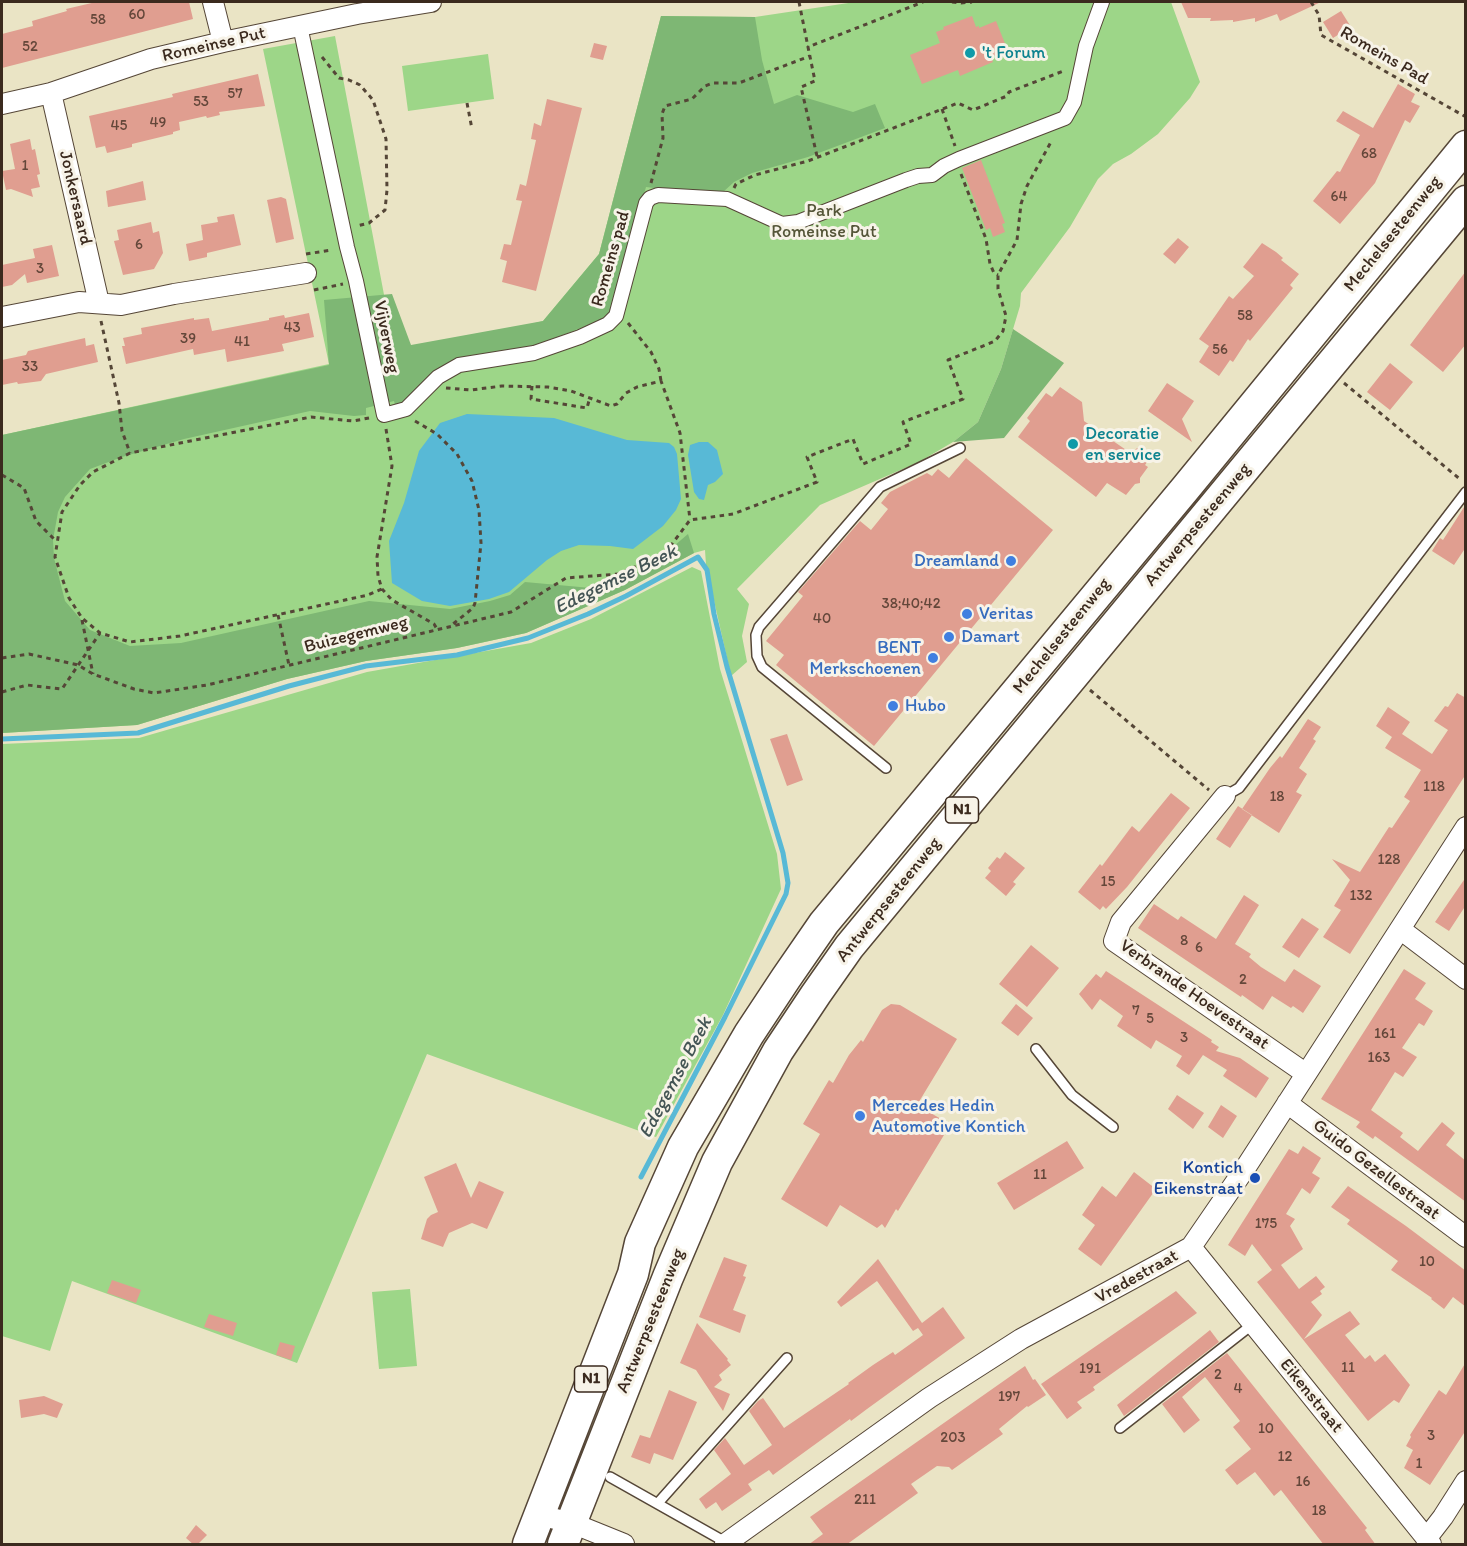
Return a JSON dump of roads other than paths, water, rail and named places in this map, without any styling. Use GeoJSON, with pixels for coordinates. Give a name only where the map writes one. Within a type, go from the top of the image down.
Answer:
{"type":"FeatureCollection","features":[{"type":"Feature","properties":{"kind":"main road","name":"Mechelsesteenweg"},"geometry":{"type":"LineString","coordinates":[[825,923],[1327,350],[1466,146]]}},
{"type":"Feature","properties":{"kind":"main road","name":"Antwerpsesteenweg"},"geometry":{"type":"LineString","coordinates":[[571,1538],[668,1277],[717,1162],[778,1051],[849,947],[1327,350],[1466,201]]}},
{"type":"Feature","properties":{"kind":"main road","name":"Antwerpsesteenweg"},"geometry":{"type":"LineString","coordinates":[[535,1528],[633,1274],[640,1244],[683,1147],[749,1034],[825,923]]}},
{"type":"Feature","properties":{"kind":"street"},"geometry":{"type":"LineString","coordinates":[[213,2],[223,42]]}},
{"type":"Feature","properties":{"kind":"street","name":"Romeinse Put"},"geometry":{"type":"LineString","coordinates":[[2,104],[51,93],[151,59],[223,42],[301,32],[357,14],[431,2]]}},
{"type":"Feature","properties":{"kind":"street","name":"Romeins pad"},"geometry":{"type":"LineString","coordinates":[[384,415],[405,410],[438,377],[459,365],[534,353],[609,324],[616,316],[646,203],[650,198],[658,195],[727,199],[782,224],[798,222],[906,180],[932,175],[957,160],[1065,118],[1074,102],[1086,46],[1102,2]]}},
{"type":"Feature","properties":{"kind":"street","name":"Vijverweg"},"geometry":{"type":"LineString","coordinates":[[301,32],[384,415]]}},
{"type":"Feature","properties":{"kind":"street","name":"Jonkersaard"},"geometry":{"type":"LineString","coordinates":[[51,93],[99,303]]}},
{"type":"Feature","properties":{"kind":"street"},"geometry":{"type":"LineString","coordinates":[[2,317],[79,302],[121,305],[174,294],[306,273]]}},
{"type":"Feature","properties":{"kind":"street","name":"Verbrande Hoevestraat"},"geometry":{"type":"LineString","coordinates":[[1223,798],[1121,922],[1114,941],[1305,1073]]}},
{"type":"Feature","properties":{"kind":"street","name":"Vredestraat"},"geometry":{"type":"LineString","coordinates":[[726,1544],[929,1398],[1021,1339],[1191,1247],[1466,827]]}},
{"type":"Feature","properties":{"kind":"street"},"geometry":{"type":"LineString","coordinates":[[1400,929],[1466,979]]}},
{"type":"Feature","properties":{"kind":"street","name":"Guido Gezellestraat"},"geometry":{"type":"LineString","coordinates":[[1287,1103],[1466,1237]]}},
{"type":"Feature","properties":{"kind":"street","name":"Eikenstraat"},"geometry":{"type":"LineString","coordinates":[[1191,1247],[1429,1542]]}},
{"type":"Feature","properties":{"kind":"street"},"geometry":{"type":"LineString","coordinates":[[1429,1542],[1466,1481]]}},
{"type":"Feature","properties":{"kind":"street"},"geometry":{"type":"LineString","coordinates":[[535,1528],[571,1538],[624,1545]]}},
{"type":"Feature","properties":{"kind":"lane"},"geometry":{"type":"LineString","coordinates":[[886,768],[762,667],[757,656],[756,635],[759,627],[880,487],[960,448]]}},
{"type":"Feature","properties":{"kind":"lane"},"geometry":{"type":"LineString","coordinates":[[1223,798],[1239,788],[1466,492]]}},
{"type":"Feature","properties":{"kind":"lane"},"geometry":{"type":"LineString","coordinates":[[1036,1049],[1072,1095],[1113,1127]]}},
{"type":"Feature","properties":{"kind":"lane"},"geometry":{"type":"LineString","coordinates":[[1120,1428],[1253,1324]]}},
{"type":"Feature","properties":{"kind":"lane"},"geometry":{"type":"LineString","coordinates":[[658,1503],[787,1358]]}},
{"type":"Feature","properties":{"kind":"lane"},"geometry":{"type":"LineString","coordinates":[[610,1477],[726,1544]]}},
{"type":"Feature","properties":{"kind":"water"},"geometry":{"type":"Polygon","coordinates":[[[467,414],[554,418],[627,440],[669,443],[677,454],[681,499],[676,510],[663,526],[633,549],[579,545],[561,551],[547,560],[509,592],[489,599],[450,606],[422,601],[392,583],[389,541],[404,503],[419,451],[440,423],[467,414]]]}},
{"type":"Feature","properties":{"kind":"water"},"geometry":{"type":"Polygon","coordinates":[[[708,442],[717,450],[723,474],[708,485],[704,500],[699,499],[694,492],[688,455],[690,445],[708,442]]]}},
{"type":"Feature","properties":{"kind":"waterway","name":"Edegemse Beek"},"geometry":{"type":"LineString","coordinates":[[2,739],[138,733],[289,686],[366,666],[457,655],[528,638],[626,596],[698,557],[707,570],[714,614],[727,667],[783,853],[788,883],[786,894],[725,1017],[641,1177]]}},
{"type":"Feature","properties":{"kind":"place","name":"'t Forum"},"geometry":{"type":"Point","coordinates":[970,53]}},
{"type":"Feature","properties":{"kind":"place","name":"Decoratie en service"},"geometry":{"type":"Point","coordinates":[1073,444]}},
{"type":"Feature","properties":{"kind":"place","name":"Dreamland"},"geometry":{"type":"Point","coordinates":[1011,561]}},
{"type":"Feature","properties":{"kind":"place","name":"Veritas"},"geometry":{"type":"Point","coordinates":[967,614]}},
{"type":"Feature","properties":{"kind":"place","name":"Damart"},"geometry":{"type":"Point","coordinates":[949,637]}},
{"type":"Feature","properties":{"kind":"place","name":"BENT Merkschoenen"},"geometry":{"type":"Point","coordinates":[933,658]}},
{"type":"Feature","properties":{"kind":"place","name":"Hubo"},"geometry":{"type":"Point","coordinates":[893,706]}},
{"type":"Feature","properties":{"kind":"place","name":"Mercedes Hedin Automotive Kontich"},"geometry":{"type":"Point","coordinates":[860,1116]}},
{"type":"Feature","properties":{"kind":"place","name":"Kontich Eikenstraat"},"geometry":{"type":"Point","coordinates":[1255,1178]}},
{"type":"Feature","properties":{"kind":"park label","name":"Park Romeinse Put"},"geometry":{"type":"Point","coordinates":[824,221]}}]}
